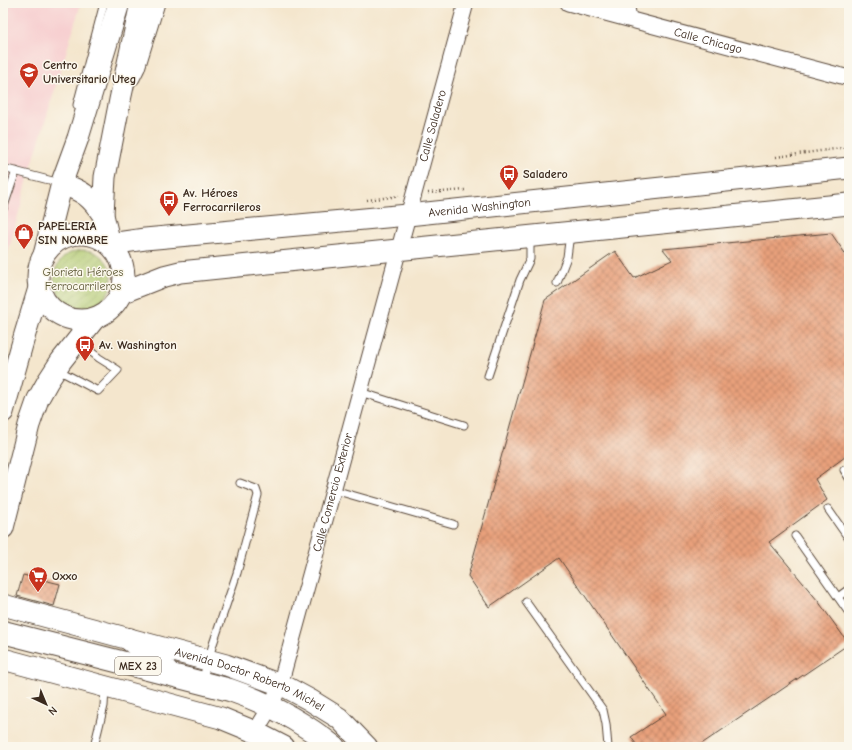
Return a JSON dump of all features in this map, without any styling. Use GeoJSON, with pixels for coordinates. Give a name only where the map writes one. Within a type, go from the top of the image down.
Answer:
{"type":"FeatureCollection","features":[{"type":"Feature","properties":{"kind":"main road"},"geometry":{"type":"LineString","coordinates":[[44,255],[62,238],[74,234],[87,234],[110,244],[118,254],[123,267],[124,280],[121,293],[115,304],[106,312],[95,318],[82,320],[68,318],[55,312],[45,301],[38,277],[63,181],[78,138],[118,3]]}},
{"type":"Feature","properties":{"kind":"main road"},"geometry":{"type":"LineString","coordinates":[[110,244],[103,215],[105,177],[141,3]]}},
{"type":"Feature","properties":{"kind":"main road","name":"Avenida Washington"},"geometry":{"type":"LineString","coordinates":[[110,244],[408,215],[849,168]]}},
{"type":"Feature","properties":{"kind":"main road"},"geometry":{"type":"LineString","coordinates":[[63,181],[84,193],[103,215]]}},
{"type":"Feature","properties":{"kind":"main road"},"geometry":{"type":"LineString","coordinates":[[121,293],[164,276],[180,272],[849,204]]}},
{"type":"Feature","properties":{"kind":"main road"},"geometry":{"type":"LineString","coordinates":[[3,412],[25,334],[40,288]]}},
{"type":"Feature","properties":{"kind":"main road"},"geometry":{"type":"LineString","coordinates":[[3,528],[29,425],[38,399],[56,369],[95,318]]}},
{"type":"Feature","properties":{"kind":"main road","name":"Avenida Doctor Roberto Michel"},"geometry":{"type":"LineString","coordinates":[[3,605],[233,667],[280,685],[310,700],[339,718],[357,744]]}},
{"type":"Feature","properties":{"kind":"main road","name":"Avenida Doctor Roberto Michel"},"geometry":{"type":"LineString","coordinates":[[3,632],[236,692],[271,706],[321,736],[334,747]]}},
{"type":"Feature","properties":{"kind":"main road"},"geometry":{"type":"LineString","coordinates":[[28,638],[12,661],[222,718],[255,732],[284,747]]}},
{"type":"Feature","properties":{"kind":"main road"},"geometry":{"type":"LineString","coordinates":[[129,639],[175,676],[171,704]]}},
{"type":"Feature","properties":{"kind":"main road"},"geometry":{"type":"LineString","coordinates":[[63,675],[69,649]]}},
{"type":"Feature","properties":{"kind":"main road"},"geometry":{"type":"LineString","coordinates":[[204,713],[207,684]]}},
{"type":"Feature","properties":{"kind":"street"},"geometry":{"type":"LineString","coordinates":[[120,100],[137,68],[157,3]]}},
{"type":"Feature","properties":{"kind":"street","name":"Calle Saladero"},"geometry":{"type":"LineString","coordinates":[[399,249],[466,3]]}},
{"type":"Feature","properties":{"kind":"street","name":"Calle Chicago"},"geometry":{"type":"LineString","coordinates":[[568,3],[629,18],[849,78]]}},
{"type":"Feature","properties":{"kind":"street"},"geometry":{"type":"LineString","coordinates":[[626,3],[629,18]]}},
{"type":"Feature","properties":{"kind":"street","name":"Calle Comercio Exterior"},"geometry":{"type":"LineString","coordinates":[[255,732],[271,706],[280,685],[399,249]]}},
{"type":"Feature","properties":{"kind":"lane"},"geometry":{"type":"LineString","coordinates":[[76,109],[104,3]]}},
{"type":"Feature","properties":{"kind":"lane"},"geometry":{"type":"LineString","coordinates":[[3,168],[63,181],[70,140]]}},
{"type":"Feature","properties":{"kind":"lane"},"geometry":{"type":"LineString","coordinates":[[3,210],[16,171]]}},
{"type":"Feature","properties":{"kind":"lane"},"geometry":{"type":"LineString","coordinates":[[557,283],[567,257],[570,232]]}},
{"type":"Feature","properties":{"kind":"lane"},"geometry":{"type":"LineString","coordinates":[[488,376],[520,280],[530,259],[530,236]]}},
{"type":"Feature","properties":{"kind":"lane"},"geometry":{"type":"LineString","coordinates":[[56,369],[98,391],[118,370],[99,358],[77,340]]}},
{"type":"Feature","properties":{"kind":"lane"},"geometry":{"type":"LineString","coordinates":[[360,392],[464,425]]}},
{"type":"Feature","properties":{"kind":"lane"},"geometry":{"type":"LineString","coordinates":[[844,470],[849,478]]}},
{"type":"Feature","properties":{"kind":"lane"},"geometry":{"type":"LineString","coordinates":[[207,684],[208,660],[237,573],[258,495],[256,489],[240,483]]}},
{"type":"Feature","properties":{"kind":"lane"},"geometry":{"type":"LineString","coordinates":[[334,490],[453,524]]}},
{"type":"Feature","properties":{"kind":"lane"},"geometry":{"type":"LineString","coordinates":[[828,509],[849,539]]}},
{"type":"Feature","properties":{"kind":"lane"},"geometry":{"type":"LineString","coordinates":[[795,536],[849,613]]}},
{"type":"Feature","properties":{"kind":"lane"},"geometry":{"type":"LineString","coordinates":[[838,597],[849,589]]}},
{"type":"Feature","properties":{"kind":"lane"},"geometry":{"type":"LineString","coordinates":[[526,602],[603,710],[608,747]]}},
{"type":"Feature","properties":{"kind":"lane"},"geometry":{"type":"LineString","coordinates":[[94,747],[104,706],[106,687]]}},
{"type":"Feature","properties":{"kind":"shaded area","name":"Centro Universitario Uteg"},"geometry":{"type":"Polygon","coordinates":[[[3,3],[81,3],[29,175],[3,271],[3,3]]]}},
{"type":"Feature","properties":{"kind":"green space","name":"Glorieta Héroes Ferrocarrileros"},"geometry":{"type":"Polygon","coordinates":[[[83,250],[94,252],[107,263],[110,268],[112,279],[110,290],[99,303],[94,306],[83,308],[72,306],[59,295],[56,290],[54,279],[56,268],[67,255],[72,252],[83,250]]]}},
{"type":"Feature","properties":{"kind":"building"},"geometry":{"type":"Polygon","coordinates":[[[831,233],[849,259],[849,454],[815,479],[827,500],[769,542],[818,601],[849,644],[697,747],[638,747],[631,737],[666,714],[559,558],[489,607],[468,576],[545,300],[615,251],[634,278],[672,260],[663,249],[831,233]]]}},
{"type":"Feature","properties":{"kind":"building","name":"Oxxo"},"geometry":{"type":"Polygon","coordinates":[[[23,575],[60,584],[54,606],[17,596],[23,575]]]}},
{"type":"Feature","properties":{"kind":"place","name":"Centro Universitario Uteg"},"geometry":{"type":"Point","coordinates":[29,89]}},
{"type":"Feature","properties":{"kind":"place","name":"Saladero"},"geometry":{"type":"Point","coordinates":[509,191]}},
{"type":"Feature","properties":{"kind":"place","name":"Av. Héroes Ferrocarrileros"},"geometry":{"type":"Point","coordinates":[169,217]}},
{"type":"Feature","properties":{"kind":"place","name":"PAPELERIA SIN NOMBRE"},"geometry":{"type":"Point","coordinates":[24,250]}},
{"type":"Feature","properties":{"kind":"place","name":"Av. Washington"},"geometry":{"type":"Point","coordinates":[85,362]}},
{"type":"Feature","properties":{"kind":"place","name":"Oxxo"},"geometry":{"type":"Point","coordinates":[38,593]}}]}
